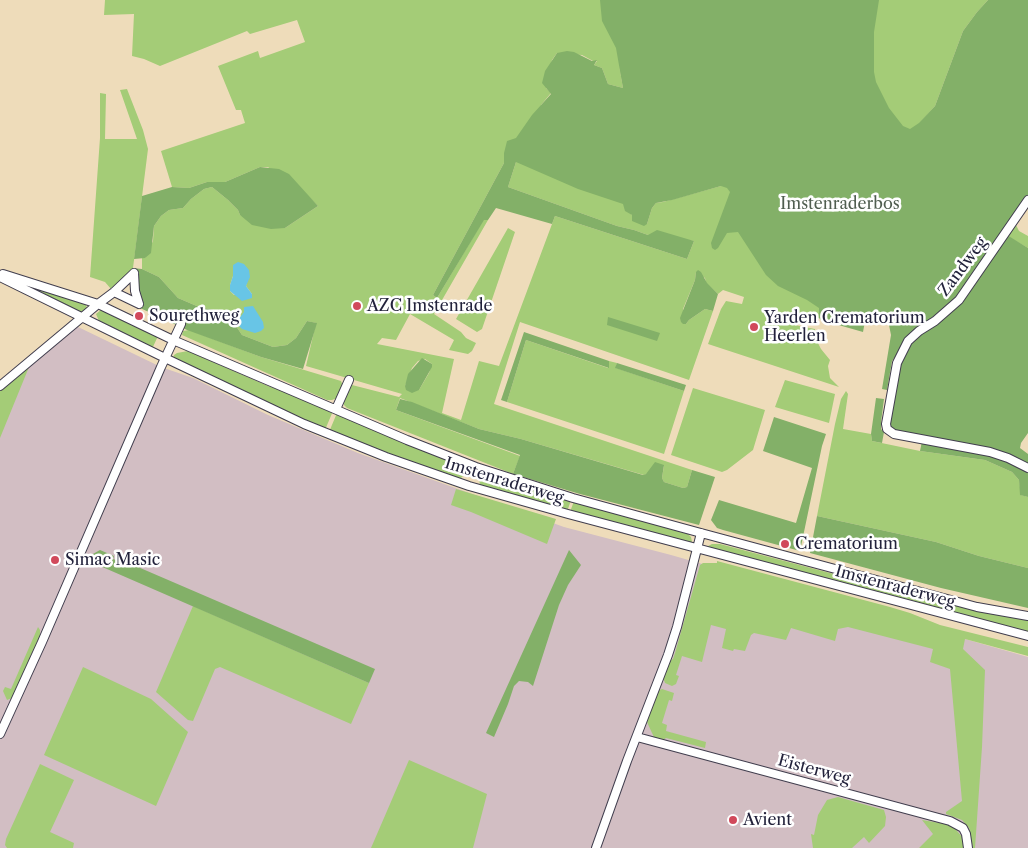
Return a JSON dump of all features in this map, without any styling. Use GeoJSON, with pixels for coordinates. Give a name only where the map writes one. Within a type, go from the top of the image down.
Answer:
{"type":"FeatureCollection","features":[{"type":"Feature","properties":{"kind":"street","name":"Zandweg"},"geometry":{"type":"LineString","coordinates":[[1028,200],[959,300],[908,341],[897,363],[886,424],[887,429],[894,434],[990,452],[1028,468]]}},
{"type":"Feature","properties":{"kind":"street","name":"Imstenraderweg"},"geometry":{"type":"LineString","coordinates":[[0,275],[98,304],[173,340],[336,410],[476,467],[565,495],[701,533],[976,607],[1028,616]]}},
{"type":"Feature","properties":{"kind":"street","name":"Imstenraderweg"},"geometry":{"type":"LineString","coordinates":[[0,275],[165,358],[304,424],[386,457],[469,486],[1028,636]]}},
{"type":"Feature","properties":{"kind":"street"},"geometry":{"type":"LineString","coordinates":[[0,386],[114,292]]}},
{"type":"Feature","properties":{"kind":"street"},"geometry":{"type":"LineString","coordinates":[[0,734],[181,324]]}},
{"type":"Feature","properties":{"kind":"street"},"geometry":{"type":"LineString","coordinates":[[336,410],[349,380]]}},
{"type":"Feature","properties":{"kind":"street"},"geometry":{"type":"LineString","coordinates":[[596,848],[677,627],[701,533]]}},
{"type":"Feature","properties":{"kind":"street","name":"Eisterweg"},"geometry":{"type":"LineString","coordinates":[[637,738],[950,821],[963,828],[968,848]]}},
{"type":"Feature","properties":{"kind":"shaded area"},"geometry":{"type":"Polygon","coordinates":[[[76,326],[161,367],[193,378],[268,415],[358,453],[564,527],[671,555],[1028,657],[1028,848],[0,848],[0,389],[29,367],[76,326]]]}},
{"type":"Feature","properties":{"kind":"green space"},"geometry":{"type":"Polygon","coordinates":[[[105,0],[988,0],[963,31],[935,106],[917,126],[936,107],[992,0],[1028,0],[1028,204],[1015,223],[1019,231],[1028,236],[1028,248],[1007,236],[908,339],[887,322],[844,318],[819,308],[819,318],[791,313],[789,324],[815,329],[816,339],[830,360],[828,366],[830,378],[839,387],[708,344],[721,309],[726,301],[742,304],[744,297],[723,290],[718,294],[706,283],[705,278],[696,272],[695,280],[683,309],[686,324],[705,309],[713,311],[689,380],[520,322],[494,404],[692,470],[687,487],[683,488],[664,482],[662,478],[664,466],[644,475],[521,439],[479,429],[400,398],[396,410],[520,456],[513,474],[347,408],[344,405],[344,399],[352,385],[399,397],[402,394],[306,366],[316,323],[307,321],[296,338],[287,345],[273,347],[242,335],[234,323],[231,313],[199,307],[178,298],[159,277],[142,269],[142,258],[145,258],[153,241],[154,226],[161,216],[169,210],[183,208],[204,189],[212,187],[238,210],[240,215],[285,228],[318,206],[309,197],[268,167],[260,167],[225,182],[207,182],[189,188],[172,187],[161,151],[245,123],[241,110],[236,110],[218,66],[258,51],[260,58],[305,42],[297,20],[250,34],[247,31],[160,66],[132,56],[134,14],[104,15],[105,0]],[[557,53],[552,60],[546,88],[551,93],[541,105],[628,110],[619,65],[623,88],[608,84],[602,68],[594,65],[597,61],[582,55],[557,53]],[[505,154],[504,163],[433,295],[437,298],[484,219],[488,220],[434,314],[461,332],[466,338],[476,343],[472,351],[468,354],[449,350],[454,340],[410,314],[396,340],[382,338],[377,344],[454,359],[442,413],[461,420],[479,361],[499,366],[555,216],[687,259],[694,241],[648,235],[617,226],[508,187],[516,162],[505,154]],[[722,180],[624,206],[632,215],[647,224],[652,208],[656,203],[721,186],[722,180]],[[233,276],[230,291],[234,295],[252,294],[246,286],[247,281],[233,276]],[[425,359],[418,361],[412,368],[405,386],[419,390],[432,364],[425,359]]]}},
{"type":"Feature","properties":{"kind":"green space","name":"Imstenraderbos"},"geometry":{"type":"Polygon","coordinates":[[[600,0],[879,0],[874,32],[874,72],[876,82],[889,108],[903,126],[910,129],[919,123],[935,106],[963,31],[977,12],[988,0],[1028,0],[1028,196],[952,304],[909,337],[892,361],[887,390],[882,389],[891,335],[887,321],[866,316],[863,332],[821,320],[819,318],[819,308],[778,286],[766,275],[738,232],[727,233],[718,248],[715,250],[712,248],[711,243],[730,192],[727,188],[721,186],[656,203],[652,208],[647,224],[644,226],[632,221],[632,215],[625,211],[623,204],[578,189],[516,162],[508,187],[617,226],[648,235],[657,230],[694,241],[687,259],[555,216],[552,224],[496,208],[488,220],[484,220],[437,298],[433,295],[504,163],[507,141],[516,138],[532,115],[551,94],[542,83],[545,71],[557,53],[574,52],[592,61],[597,60],[594,65],[602,68],[608,84],[623,88],[616,48],[602,21],[600,0]]]}},
{"type":"Feature","properties":{"kind":"green space"},"geometry":{"type":"Polygon","coordinates":[[[127,89],[143,130],[148,149],[133,268],[118,286],[111,289],[105,282],[90,277],[100,138],[100,93],[106,94],[105,139],[137,139],[120,90],[127,89]]]}},
{"type":"Feature","properties":{"kind":"green space"},"geometry":{"type":"Polygon","coordinates":[[[260,167],[279,169],[289,174],[318,206],[285,228],[271,229],[252,225],[240,215],[238,210],[228,200],[212,187],[204,189],[183,208],[169,210],[161,216],[154,226],[151,253],[145,258],[134,259],[142,196],[172,187],[189,188],[207,182],[225,182],[260,167]]]}},
{"type":"Feature","properties":{"kind":"green space"},"geometry":{"type":"Polygon","coordinates":[[[508,228],[515,232],[482,329],[477,332],[456,319],[508,228]]]}},
{"type":"Feature","properties":{"kind":"green space"},"geometry":{"type":"Polygon","coordinates":[[[1007,235],[1028,248],[1028,433],[1020,448],[1028,454],[1028,466],[895,433],[888,424],[891,386],[908,345],[935,324],[1007,235]]]}},
{"type":"Feature","properties":{"kind":"green space"},"geometry":{"type":"Polygon","coordinates":[[[133,268],[142,269],[159,277],[178,298],[199,307],[231,313],[234,323],[242,335],[273,347],[287,345],[296,338],[307,321],[317,323],[303,369],[261,357],[187,330],[138,307],[140,297],[125,277],[133,268]]]}},
{"type":"Feature","properties":{"kind":"green space"},"geometry":{"type":"Polygon","coordinates":[[[698,270],[718,294],[713,311],[705,309],[686,324],[683,324],[680,318],[698,270]]]}},
{"type":"Feature","properties":{"kind":"green space"},"geometry":{"type":"Polygon","coordinates":[[[32,287],[84,302],[87,309],[83,312],[77,311],[32,287]]]}},
{"type":"Feature","properties":{"kind":"green space"},"geometry":{"type":"Polygon","coordinates":[[[102,309],[158,336],[152,349],[99,321],[96,314],[102,309]]]}},
{"type":"Feature","properties":{"kind":"green space"},"geometry":{"type":"Polygon","coordinates":[[[608,317],[660,333],[657,341],[607,325],[608,317]]]}},
{"type":"Feature","properties":{"kind":"green space"},"geometry":{"type":"Polygon","coordinates":[[[189,330],[261,357],[341,381],[343,386],[337,398],[327,400],[182,335],[183,331],[189,330]]]}},
{"type":"Feature","properties":{"kind":"green space"},"geometry":{"type":"Polygon","coordinates":[[[524,332],[609,361],[609,368],[526,340],[507,402],[501,400],[524,332]]]}},
{"type":"Feature","properties":{"kind":"green space"},"geometry":{"type":"Polygon","coordinates":[[[526,340],[608,368],[609,361],[617,363],[616,368],[684,391],[664,454],[507,402],[526,340]]]}},
{"type":"Feature","properties":{"kind":"green space"},"geometry":{"type":"Polygon","coordinates":[[[188,351],[268,386],[333,411],[325,430],[173,359],[177,353],[188,351]]]}},
{"type":"Feature","properties":{"kind":"green space"},"geometry":{"type":"Polygon","coordinates":[[[422,358],[432,364],[432,367],[419,390],[412,393],[406,390],[405,386],[408,374],[422,358]]]}},
{"type":"Feature","properties":{"kind":"green space"},"geometry":{"type":"Polygon","coordinates":[[[617,363],[686,385],[684,391],[615,368],[617,363]]]}},
{"type":"Feature","properties":{"kind":"green space"},"geometry":{"type":"Polygon","coordinates":[[[29,367],[0,438],[0,390],[29,367]]]}},
{"type":"Feature","properties":{"kind":"green space"},"geometry":{"type":"Polygon","coordinates":[[[785,380],[835,394],[829,423],[775,407],[785,380]]]}},
{"type":"Feature","properties":{"kind":"green space"},"geometry":{"type":"Polygon","coordinates":[[[693,388],[765,410],[753,450],[722,472],[671,455],[693,388]]]}},
{"type":"Feature","properties":{"kind":"green space"},"geometry":{"type":"Polygon","coordinates":[[[846,391],[848,394],[843,429],[871,434],[872,441],[920,451],[985,460],[1012,472],[1019,480],[1021,495],[1028,497],[1028,568],[979,556],[936,542],[817,516],[835,424],[841,399],[846,391]]]}},
{"type":"Feature","properties":{"kind":"green space"},"geometry":{"type":"Polygon","coordinates":[[[876,398],[884,399],[881,422],[881,429],[884,432],[882,443],[872,441],[871,434],[876,398]]]}},
{"type":"Feature","properties":{"kind":"green space"},"geometry":{"type":"Polygon","coordinates":[[[400,399],[479,429],[521,439],[643,475],[646,474],[655,462],[664,465],[662,478],[664,482],[683,488],[687,487],[692,470],[715,477],[699,525],[580,494],[513,474],[520,455],[396,410],[400,399]]]}},
{"type":"Feature","properties":{"kind":"green space"},"geometry":{"type":"Polygon","coordinates":[[[337,413],[462,464],[465,474],[461,478],[455,479],[329,432],[337,413]]]}},
{"type":"Feature","properties":{"kind":"green space"},"geometry":{"type":"Polygon","coordinates":[[[774,417],[826,434],[800,551],[717,528],[711,520],[719,500],[796,523],[812,468],[763,451],[774,417]]]}},
{"type":"Feature","properties":{"kind":"green space"},"geometry":{"type":"Polygon","coordinates":[[[922,441],[994,455],[1028,470],[1028,497],[1020,495],[1019,480],[1012,472],[985,460],[920,451],[922,441]]]}},
{"type":"Feature","properties":{"kind":"green space"},"geometry":{"type":"Polygon","coordinates":[[[485,473],[571,500],[567,512],[483,487],[480,485],[479,479],[485,473]]]}},
{"type":"Feature","properties":{"kind":"green space"},"geometry":{"type":"Polygon","coordinates":[[[456,489],[556,519],[547,544],[451,505],[456,489]]]}},
{"type":"Feature","properties":{"kind":"green space"},"geometry":{"type":"Polygon","coordinates":[[[574,501],[687,533],[691,537],[692,542],[690,544],[570,512],[574,501]]]}},
{"type":"Feature","properties":{"kind":"green space"},"geometry":{"type":"Polygon","coordinates":[[[817,516],[936,542],[979,556],[1028,568],[1028,608],[941,588],[810,553],[817,516]]]}},
{"type":"Feature","properties":{"kind":"green space"},"geometry":{"type":"Polygon","coordinates":[[[712,544],[720,544],[830,573],[865,579],[1028,619],[1028,632],[934,607],[901,601],[706,547],[712,544]]]}},
{"type":"Feature","properties":{"kind":"green space"},"geometry":{"type":"Polygon","coordinates":[[[100,550],[114,556],[113,559],[131,564],[375,669],[369,683],[84,559],[100,550]]]}},
{"type":"Feature","properties":{"kind":"green space"},"geometry":{"type":"Polygon","coordinates":[[[569,550],[581,565],[568,585],[559,605],[533,686],[528,682],[519,681],[514,686],[494,737],[486,733],[569,550]]]}},
{"type":"Feature","properties":{"kind":"green space"},"geometry":{"type":"Polygon","coordinates":[[[717,561],[890,607],[940,625],[1028,647],[1028,656],[965,639],[963,649],[985,670],[975,848],[973,848],[969,828],[962,820],[946,814],[946,812],[962,801],[950,669],[930,662],[933,649],[848,627],[838,629],[835,641],[791,628],[786,640],[754,633],[751,635],[745,651],[734,649],[733,651],[722,648],[726,629],[711,625],[702,662],[682,656],[676,675],[679,676],[676,684],[672,686],[665,683],[663,677],[669,661],[673,659],[675,653],[700,565],[703,563],[717,563],[717,561]]]}},
{"type":"Feature","properties":{"kind":"green space"},"geometry":{"type":"Polygon","coordinates":[[[193,606],[369,683],[351,724],[220,667],[215,669],[193,721],[188,720],[156,692],[193,606]]]}},
{"type":"Feature","properties":{"kind":"green space"},"geometry":{"type":"Polygon","coordinates":[[[38,627],[40,635],[12,698],[7,700],[3,691],[5,687],[11,689],[38,627]]]}},
{"type":"Feature","properties":{"kind":"green space"},"geometry":{"type":"Polygon","coordinates":[[[83,667],[151,699],[188,732],[156,806],[44,755],[83,667]]]}},
{"type":"Feature","properties":{"kind":"green space"},"geometry":{"type":"Polygon","coordinates":[[[662,689],[674,693],[672,701],[669,700],[662,723],[667,725],[666,731],[706,742],[705,748],[666,738],[663,740],[654,737],[647,722],[648,715],[657,691],[662,689]]]}},
{"type":"Feature","properties":{"kind":"green space"},"geometry":{"type":"Polygon","coordinates":[[[409,760],[487,794],[473,848],[371,848],[409,760]]]}},
{"type":"Feature","properties":{"kind":"green space"},"geometry":{"type":"Polygon","coordinates":[[[40,764],[74,780],[50,832],[74,843],[73,848],[7,848],[5,845],[6,839],[40,764]]]}},
{"type":"Feature","properties":{"kind":"green space"},"geometry":{"type":"Polygon","coordinates":[[[838,797],[884,810],[886,817],[885,826],[869,843],[864,837],[852,848],[813,848],[811,834],[814,835],[818,815],[827,800],[838,797]]]}},
{"type":"Feature","properties":{"kind":"green space"},"geometry":{"type":"Polygon","coordinates":[[[922,820],[952,825],[963,838],[964,848],[919,848],[933,834],[922,820]]]}},
{"type":"Feature","properties":{"kind":"water"},"geometry":{"type":"Polygon","coordinates":[[[238,262],[244,264],[249,270],[250,277],[246,286],[252,294],[252,298],[242,301],[230,291],[233,265],[238,262]]]}},
{"type":"Feature","properties":{"kind":"water"},"geometry":{"type":"Polygon","coordinates":[[[253,306],[263,322],[264,328],[255,333],[242,329],[238,325],[238,320],[244,312],[244,307],[253,306]]]}},
{"type":"Feature","properties":{"kind":"place","name":"AZC Imstenrade"},"geometry":{"type":"Point","coordinates":[357,306]}},
{"type":"Feature","properties":{"kind":"place","name":"Sourethweg"},"geometry":{"type":"Point","coordinates":[139,316]}},
{"type":"Feature","properties":{"kind":"place","name":"Yarden Crematorium Heerlen"},"geometry":{"type":"Point","coordinates":[754,327]}},
{"type":"Feature","properties":{"kind":"place","name":"Crematorium"},"geometry":{"type":"Point","coordinates":[785,544]}},
{"type":"Feature","properties":{"kind":"place","name":"Simac Masic"},"geometry":{"type":"Point","coordinates":[55,560]}},
{"type":"Feature","properties":{"kind":"place","name":"Avient"},"geometry":{"type":"Point","coordinates":[733,820]}}]}
